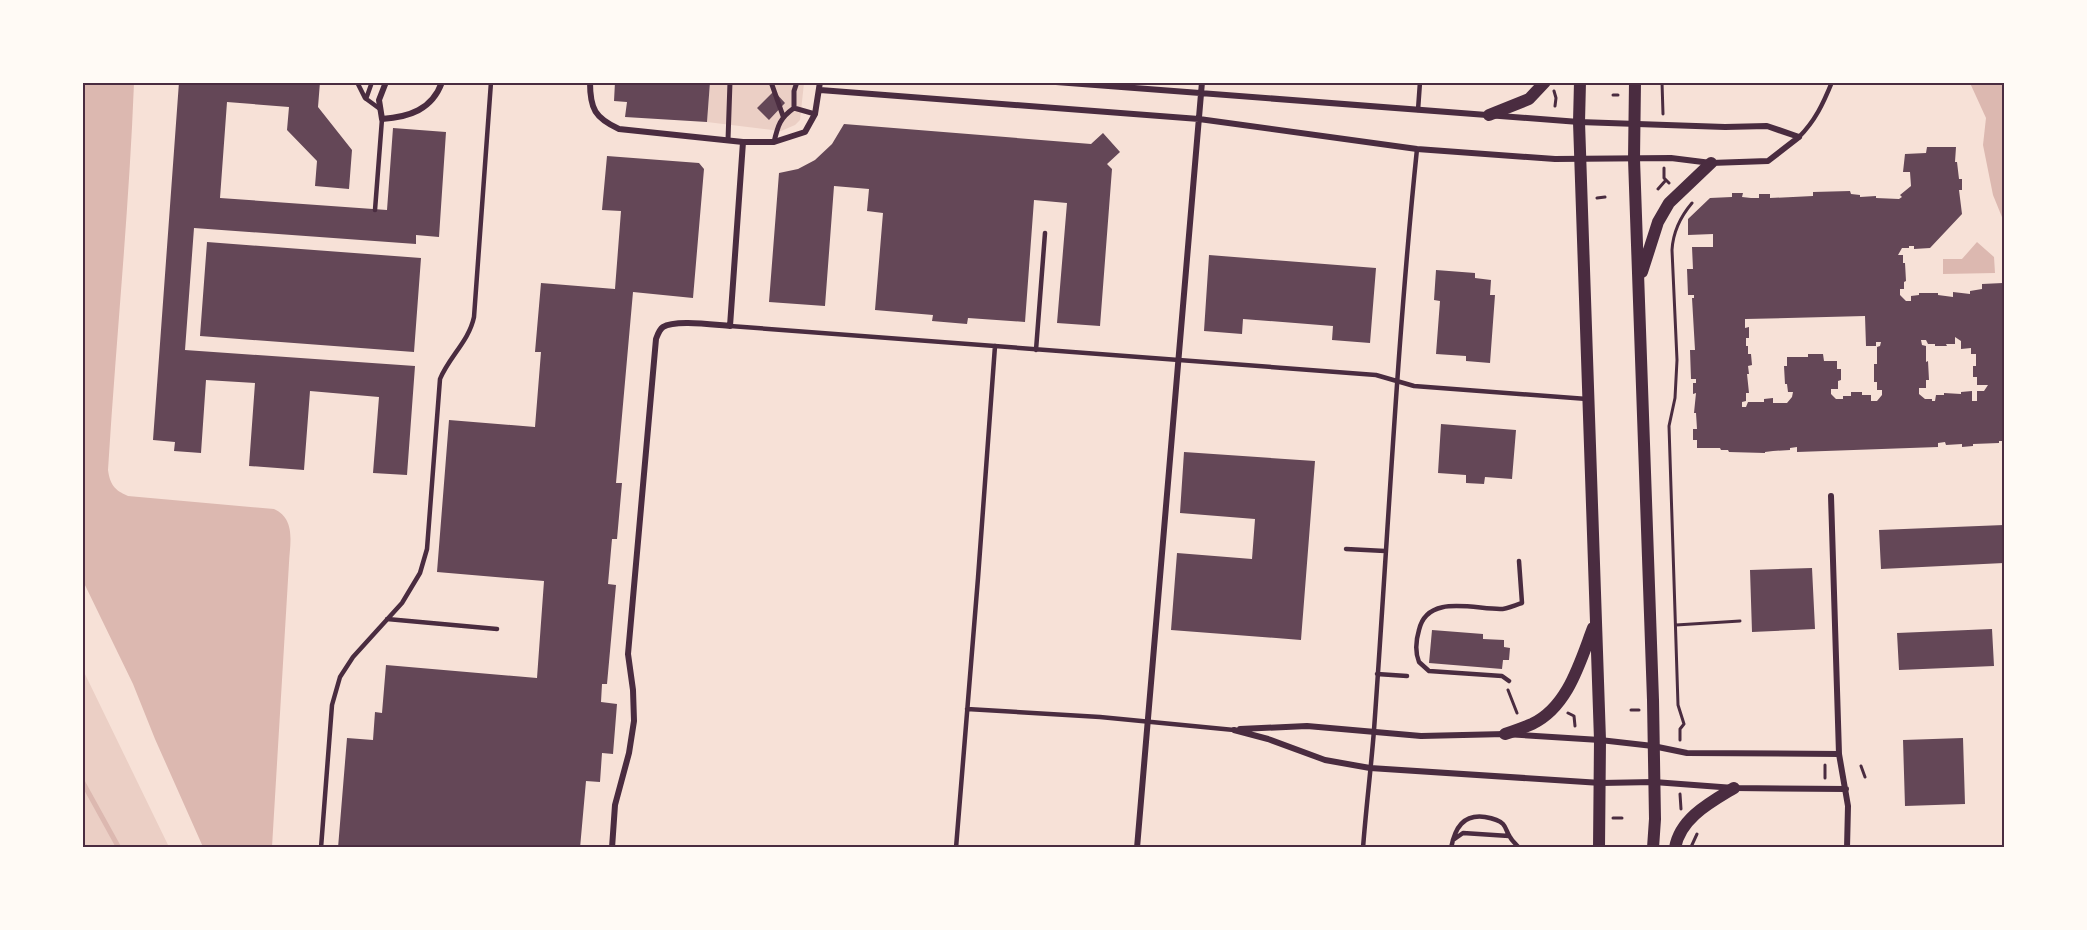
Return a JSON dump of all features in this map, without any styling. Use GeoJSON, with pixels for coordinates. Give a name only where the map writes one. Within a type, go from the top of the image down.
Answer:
{"type":"FeatureCollection","features":[{"type":"Feature","properties":{"kind":"main road"},"geometry":{"type":"LineString","coordinates":[[1580,82],[1579,122],[1600,740],[1599,848]]}},
{"type":"Feature","properties":{"kind":"main road"},"geometry":{"type":"LineString","coordinates":[[1635,82],[1634,159],[1654,782],[1653,848]]}},
{"type":"Feature","properties":{"kind":"main road"},"geometry":{"type":"LineString","coordinates":[[1489,115],[1529,99],[1549,86]]}},
{"type":"Feature","properties":{"kind":"main road"},"geometry":{"type":"LineString","coordinates":[[1639,278],[1658,222],[1669,203],[1712,163]]}},
{"type":"Feature","properties":{"kind":"main road"},"geometry":{"type":"LineString","coordinates":[[1505,734],[1533,724],[1551,710],[1570,687],[1596,621]]}},
{"type":"Feature","properties":{"kind":"main road"},"geometry":{"type":"LineString","coordinates":[[1675,848],[1687,822],[1710,803],[1734,788]]}},
{"type":"Feature","properties":{"kind":"street"},"geometry":{"type":"LineString","coordinates":[[386,82],[380,100],[382,119],[404,117],[431,103],[442,82]]}},
{"type":"Feature","properties":{"kind":"street"},"geometry":{"type":"LineString","coordinates":[[728,140],[730,82]]}},
{"type":"Feature","properties":{"kind":"street"},"geometry":{"type":"LineString","coordinates":[[771,82],[783,116]]}},
{"type":"Feature","properties":{"kind":"street"},"geometry":{"type":"LineString","coordinates":[[794,108],[794,91],[797,82]]}},
{"type":"Feature","properties":{"kind":"street"},"geometry":{"type":"LineString","coordinates":[[589,83],[593,109],[603,121],[619,129],[743,142],[774,142],[805,132],[815,114],[820,82]]}},
{"type":"Feature","properties":{"kind":"street"},"geometry":{"type":"LineString","coordinates":[[1056,82],[1579,122],[1725,127],[1767,126],[1799,137]]}},
{"type":"Feature","properties":{"kind":"street"},"geometry":{"type":"LineString","coordinates":[[1137,848],[1202,82]]}},
{"type":"Feature","properties":{"kind":"street"},"geometry":{"type":"LineString","coordinates":[[820,90],[1199,119],[1417,149],[1581,160],[1664,158],[1712,163],[1768,161],[1799,137]]}},
{"type":"Feature","properties":{"kind":"street"},"geometry":{"type":"LineString","coordinates":[[774,142],[783,116],[794,108]]}},
{"type":"Feature","properties":{"kind":"street"},"geometry":{"type":"LineString","coordinates":[[794,108],[815,114]]}},
{"type":"Feature","properties":{"kind":"street"},"geometry":{"type":"LineString","coordinates":[[612,848],[615,805],[629,753],[634,721],[628,654],[656,339],[660,328],[667,324],[730,326],[743,142]]}},
{"type":"Feature","properties":{"kind":"street"},"geometry":{"type":"LineString","coordinates":[[1831,496],[1839,754],[1848,806],[1847,848]]}},
{"type":"Feature","properties":{"kind":"street"},"geometry":{"type":"LineString","coordinates":[[1234,730],[1307,726],[1421,736],[1505,734],[1600,740],[1653,746],[1687,753],[1839,754]]}},
{"type":"Feature","properties":{"kind":"street"},"geometry":{"type":"LineString","coordinates":[[1234,730],[1268,739],[1325,760],[1370,768],[1601,783],[1654,782],[1734,788],[1846,789]]}},
{"type":"Feature","properties":{"kind":"lane"},"geometry":{"type":"LineString","coordinates":[[357,82],[366,99],[380,109]]}},
{"type":"Feature","properties":{"kind":"lane"},"geometry":{"type":"LineString","coordinates":[[366,99],[372,82]]}},
{"type":"Feature","properties":{"kind":"lane"},"geometry":{"type":"LineString","coordinates":[[321,848],[332,705],[340,677],[353,657],[402,603],[420,573],[427,549],[440,379],[447,364],[472,328],[474,317],[491,82]]}},
{"type":"Feature","properties":{"kind":"lane"},"geometry":{"type":"LineString","coordinates":[[1418,110],[1420,82]]}},
{"type":"Feature","properties":{"kind":"lane"},"geometry":{"type":"LineString","coordinates":[[1799,137],[1810,126],[1821,109],[1832,82]]}},
{"type":"Feature","properties":{"kind":"lane"},"geometry":{"type":"LineString","coordinates":[[375,210],[382,119]]}},
{"type":"Feature","properties":{"kind":"lane"},"geometry":{"type":"LineString","coordinates":[[1363,848],[1374,732],[1408,236],[1417,149]]}},
{"type":"Feature","properties":{"kind":"lane"},"geometry":{"type":"LineString","coordinates":[[1036,350],[1045,233]]}},
{"type":"Feature","properties":{"kind":"lane"},"geometry":{"type":"LineString","coordinates":[[730,326],[1376,375],[1414,386],[1588,399]]}},
{"type":"Feature","properties":{"kind":"lane"},"geometry":{"type":"LineString","coordinates":[[956,848],[995,346]]}},
{"type":"Feature","properties":{"kind":"lane"},"geometry":{"type":"LineString","coordinates":[[1346,549],[1385,551]]}},
{"type":"Feature","properties":{"kind":"lane"},"geometry":{"type":"LineString","coordinates":[[1509,681],[1502,676],[1429,671],[1419,662],[1417,656],[1418,633],[1420,623],[1426,614],[1435,608],[1449,606],[1503,609],[1522,603],[1519,561]]}},
{"type":"Feature","properties":{"kind":"lane"},"geometry":{"type":"LineString","coordinates":[[387,619],[497,629]]}},
{"type":"Feature","properties":{"kind":"lane"},"geometry":{"type":"LineString","coordinates":[[1377,674],[1407,676]]}},
{"type":"Feature","properties":{"kind":"lane"},"geometry":{"type":"LineString","coordinates":[[967,710],[1041,713],[1234,730]]}},
{"type":"Feature","properties":{"kind":"lane"},"geometry":{"type":"LineString","coordinates":[[1451,848],[1455,830],[1462,821],[1481,817],[1504,824],[1509,836],[1519,848]]}},
{"type":"Feature","properties":{"kind":"lane"},"geometry":{"type":"LineString","coordinates":[[1453,840],[1463,833],[1509,836]]}},
{"type":"Feature","properties":{"kind":"path"},"geometry":{"type":"LineString","coordinates":[[1662,82],[1663,125]]}},
{"type":"Feature","properties":{"kind":"path"},"geometry":{"type":"LineString","coordinates":[[1549,86],[1558,98],[1555,106]]}},
{"type":"Feature","properties":{"kind":"path"},"geometry":{"type":"LineString","coordinates":[[1664,158],[1664,178],[1672,185]]}},
{"type":"Feature","properties":{"kind":"path"},"geometry":{"type":"LineString","coordinates":[[1658,189],[1666,180]]}},
{"type":"Feature","properties":{"kind":"path"},"geometry":{"type":"LineString","coordinates":[[1597,198],[1605,197]]}},
{"type":"Feature","properties":{"kind":"path"},"geometry":{"type":"LineString","coordinates":[[1680,729],[1684,724],[1678,705],[1669,426],[1675,398],[1677,360],[1672,239],[1683,214],[1692,202]]}},
{"type":"Feature","properties":{"kind":"path"},"geometry":{"type":"LineString","coordinates":[[1676,626],[1740,621]]}},
{"type":"Feature","properties":{"kind":"path"},"geometry":{"type":"LineString","coordinates":[[1509,681],[1508,693],[1517,713]]}},
{"type":"Feature","properties":{"kind":"path"},"geometry":{"type":"LineString","coordinates":[[1564,710],[1574,716],[1580,715]]}},
{"type":"Feature","properties":{"kind":"path"},"geometry":{"type":"LineString","coordinates":[[1631,710],[1640,710]]}},
{"type":"Feature","properties":{"kind":"path"},"geometry":{"type":"LineString","coordinates":[[1574,716],[1575,726]]}},
{"type":"Feature","properties":{"kind":"path"},"geometry":{"type":"LineString","coordinates":[[1825,764],[1825,778]]}},
{"type":"Feature","properties":{"kind":"path"},"geometry":{"type":"LineString","coordinates":[[1861,766],[1865,777]]}},
{"type":"Feature","properties":{"kind":"path"},"geometry":{"type":"LineString","coordinates":[[1680,794],[1682,813]]}},
{"type":"Feature","properties":{"kind":"path"},"geometry":{"type":"LineString","coordinates":[[1674,808],[1680,807]]}},
{"type":"Feature","properties":{"kind":"path"},"geometry":{"type":"LineString","coordinates":[[1613,818],[1622,818]]}},
{"type":"Feature","properties":{"kind":"path"},"geometry":{"type":"LineString","coordinates":[[1691,848],[1698,835]]}},
{"type":"Feature","properties":{"kind":"shaded area"},"geometry":{"type":"Polygon","coordinates":[[[83,82],[134,83],[108,470],[110,479],[116,489],[128,496],[274,509],[281,513],[289,525],[290,548],[272,847],[203,847],[133,684],[83,581],[83,82]]]}},
{"type":"Feature","properties":{"kind":"shaded area"},"geometry":{"type":"Polygon","coordinates":[[[710,83],[804,83],[800,120],[795,125],[781,131],[707,122],[710,83]]]}},
{"type":"Feature","properties":{"kind":"shaded area"},"geometry":{"type":"Polygon","coordinates":[[[1970,83],[2004,83],[2004,222],[1993,195],[1983,145],[1986,118],[1970,83]]]}},
{"type":"Feature","properties":{"kind":"shaded area"},"geometry":{"type":"Polygon","coordinates":[[[1977,242],[1994,257],[1995,273],[1943,274],[1943,259],[1962,259],[1977,242]]]}},
{"type":"Feature","properties":{"kind":"shaded area"},"geometry":{"type":"Polygon","coordinates":[[[83,670],[169,847],[84,848],[83,670]]]}},
{"type":"Feature","properties":{"kind":"building"},"geometry":{"type":"Polygon","coordinates":[[[179,82],[320,82],[318,107],[352,150],[349,189],[315,186],[317,161],[287,130],[289,107],[227,102],[220,198],[387,210],[393,128],[446,132],[439,237],[416,235],[416,244],[194,228],[185,350],[415,366],[407,475],[373,473],[379,397],[310,391],[304,470],[249,466],[255,383],[206,380],[201,453],[174,451],[175,442],[153,440],[179,82]]]}},
{"type":"Feature","properties":{"kind":"building"},"geometry":{"type":"Polygon","coordinates":[[[615,82],[710,82],[707,122],[625,117],[627,102],[614,101],[615,82]]]}},
{"type":"Feature","properties":{"kind":"building"},"geometry":{"type":"Polygon","coordinates":[[[774,91],[785,103],[769,120],[757,108],[774,91]]]}},
{"type":"Feature","properties":{"kind":"building"},"geometry":{"type":"Polygon","coordinates":[[[844,124],[1091,144],[1103,133],[1120,152],[1107,164],[1112,169],[1100,326],[1057,323],[1067,203],[1034,200],[1025,322],[968,318],[967,324],[932,321],[933,315],[875,310],[883,213],[867,211],[869,189],[834,186],[825,306],[769,302],[779,173],[798,169],[815,160],[832,144],[844,124]]]}},
{"type":"Feature","properties":{"kind":"building"},"geometry":{"type":"Polygon","coordinates":[[[1927,147],[1956,147],[1955,162],[1957,162],[1959,179],[1962,179],[1962,190],[1959,190],[1962,214],[1930,248],[1914,249],[1914,246],[1909,246],[1909,248],[1902,248],[1898,255],[1903,255],[1906,281],[1904,289],[1900,289],[1900,295],[1906,301],[1911,301],[1911,296],[1919,295],[1919,293],[1938,293],[1938,295],[1953,297],[1953,292],[1970,294],[1970,291],[1982,289],[1982,284],[2003,283],[2004,441],[1962,447],[1962,444],[1946,445],[1945,442],[1938,443],[1938,447],[1797,452],[1797,447],[1765,453],[1697,448],[1697,440],[1693,440],[1693,429],[1697,429],[1696,413],[1694,413],[1696,393],[1693,394],[1693,383],[1696,383],[1696,379],[1691,379],[1690,350],[1695,350],[1692,298],[1694,295],[1688,295],[1687,269],[1693,269],[1692,247],[1713,247],[1713,234],[1688,235],[1688,219],[1710,198],[1732,197],[1732,193],[1743,193],[1742,197],[1751,198],[1759,198],[1759,194],[1770,194],[1770,198],[1813,196],[1813,192],[1850,191],[1851,194],[1860,195],[1860,197],[1876,196],[1876,198],[1899,199],[1902,197],[1900,195],[1911,186],[1910,172],[1903,172],[1905,154],[1926,153],[1927,147]],[[1865,316],[1745,319],[1745,328],[1749,327],[1746,346],[1748,346],[1748,354],[1751,354],[1752,365],[1748,366],[1749,393],[1746,393],[1746,401],[1742,402],[1742,407],[1746,407],[1748,402],[1764,402],[1764,399],[1773,398],[1773,403],[1787,403],[1793,392],[1788,392],[1787,384],[1785,384],[1784,366],[1787,366],[1787,357],[1808,357],[1808,354],[1823,354],[1824,361],[1837,361],[1837,369],[1841,369],[1841,380],[1838,381],[1838,389],[1831,389],[1831,394],[1836,399],[1851,396],[1851,392],[1862,392],[1862,395],[1871,395],[1871,401],[1877,401],[1882,395],[1882,390],[1877,390],[1877,382],[1874,382],[1874,364],[1877,364],[1877,347],[1881,342],[1876,342],[1876,346],[1866,346],[1865,316]],[[1955,337],[1955,344],[1946,344],[1947,346],[1935,346],[1935,344],[1928,344],[1926,340],[1921,340],[1922,345],[1926,346],[1929,380],[1926,380],[1926,388],[1919,388],[1919,394],[1925,399],[1935,401],[1936,395],[1972,391],[1972,401],[1977,401],[1977,391],[1984,391],[1988,385],[1977,385],[1977,377],[1973,377],[1976,354],[1971,354],[1971,348],[1961,349],[1961,341],[1955,337]]]}},
{"type":"Feature","properties":{"kind":"building"},"geometry":{"type":"Polygon","coordinates":[[[607,156],[699,163],[704,169],[693,298],[633,292],[616,483],[622,483],[617,539],[612,539],[608,584],[616,585],[607,684],[602,684],[601,702],[617,704],[613,754],[602,753],[600,782],[586,781],[580,848],[338,848],[347,738],[373,740],[375,712],[382,713],[386,665],[537,678],[544,581],[437,572],[449,420],[535,427],[541,352],[535,352],[541,283],[615,289],[621,211],[602,210],[607,156]]]}},
{"type":"Feature","properties":{"kind":"building"},"geometry":{"type":"Polygon","coordinates":[[[207,242],[421,258],[414,352],[200,336],[207,242]]]}},
{"type":"Feature","properties":{"kind":"building"},"geometry":{"type":"Polygon","coordinates":[[[1209,255],[1376,268],[1370,343],[1332,340],[1333,326],[1243,319],[1242,334],[1204,331],[1209,255]]]}},
{"type":"Feature","properties":{"kind":"building"},"geometry":{"type":"Polygon","coordinates":[[[1436,270],[1475,273],[1475,278],[1491,280],[1490,295],[1495,295],[1490,363],[1466,361],[1466,356],[1436,354],[1440,301],[1434,300],[1436,270]]]}},
{"type":"Feature","properties":{"kind":"building"},"geometry":{"type":"Polygon","coordinates":[[[1441,424],[1516,430],[1512,479],[1485,477],[1484,484],[1466,483],[1466,475],[1438,473],[1441,424]]]}},
{"type":"Feature","properties":{"kind":"building"},"geometry":{"type":"Polygon","coordinates":[[[1184,452],[1315,461],[1301,640],[1171,630],[1177,553],[1252,559],[1255,519],[1180,513],[1184,452]]]}},
{"type":"Feature","properties":{"kind":"building"},"geometry":{"type":"Polygon","coordinates":[[[2004,525],[2004,563],[1881,569],[1879,530],[2004,525]]]}},
{"type":"Feature","properties":{"kind":"building"},"geometry":{"type":"Polygon","coordinates":[[[1812,568],[1815,629],[1752,632],[1750,570],[1812,568]]]}},
{"type":"Feature","properties":{"kind":"building"},"geometry":{"type":"Polygon","coordinates":[[[1992,629],[1994,666],[1899,670],[1897,633],[1992,629]]]}},
{"type":"Feature","properties":{"kind":"building"},"geometry":{"type":"Polygon","coordinates":[[[1432,630],[1483,634],[1483,639],[1504,640],[1504,647],[1510,648],[1509,660],[1503,660],[1502,669],[1429,663],[1432,630]]]}},
{"type":"Feature","properties":{"kind":"building"},"geometry":{"type":"Polygon","coordinates":[[[1963,738],[1965,804],[1905,806],[1903,740],[1963,738]]]}},
{"type":"Feature","properties":{"kind":"waterway"},"geometry":{"type":"LineString","coordinates":[[82,781],[119,848]]}}]}
